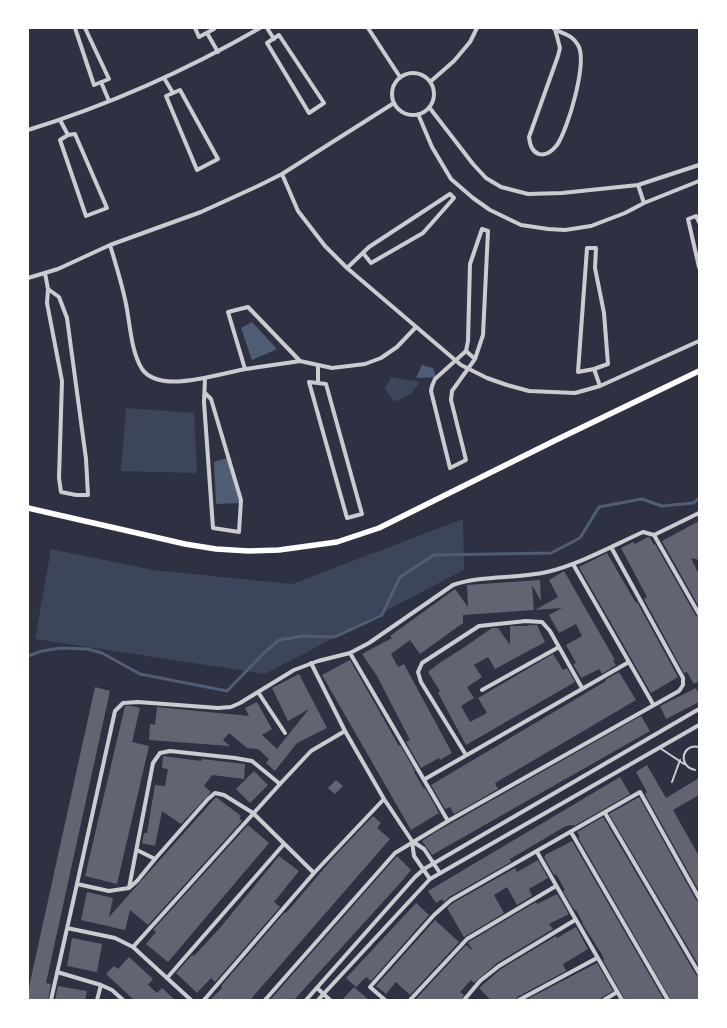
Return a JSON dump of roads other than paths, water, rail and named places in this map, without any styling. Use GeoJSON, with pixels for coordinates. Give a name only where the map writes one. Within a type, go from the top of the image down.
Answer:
{"type":"FeatureCollection","features":[{"type":"Feature","properties":{"kind":"main road"},"geometry":{"type":"LineString","coordinates":[[28,508],[185,544],[216,549],[248,551],[279,550],[337,542],[379,528],[699,371]]}},
{"type":"Feature","properties":{"kind":"street"},"geometry":{"type":"LineString","coordinates":[[75,28],[94,85],[109,79],[86,28]]}},
{"type":"Feature","properties":{"kind":"street"},"geometry":{"type":"LineString","coordinates":[[195,28],[199,37],[214,30],[214,28]]}},
{"type":"Feature","properties":{"kind":"street"},"geometry":{"type":"LineString","coordinates":[[28,130],[60,120],[164,78],[218,52],[260,28]]}},
{"type":"Feature","properties":{"kind":"street"},"geometry":{"type":"LineString","coordinates":[[267,28],[274,38]]}},
{"type":"Feature","properties":{"kind":"street"},"geometry":{"type":"LineString","coordinates":[[368,28],[400,77]]}},
{"type":"Feature","properties":{"kind":"street"},"geometry":{"type":"LineString","coordinates":[[430,82],[462,52],[470,42],[477,28]]}},
{"type":"Feature","properties":{"kind":"street"},"geometry":{"type":"LineString","coordinates":[[554,29],[572,36],[579,46],[581,61],[579,80],[563,133],[551,152],[541,155],[533,152],[530,146],[529,137],[560,48],[554,29]]}},
{"type":"Feature","properties":{"kind":"street"},"geometry":{"type":"LineString","coordinates":[[207,33],[218,52]]}},
{"type":"Feature","properties":{"kind":"street"},"geometry":{"type":"LineString","coordinates":[[280,34],[324,103],[309,113],[267,43],[274,38],[280,34]]}},
{"type":"Feature","properties":{"kind":"street"},"geometry":{"type":"LineString","coordinates":[[413,72],[426,77],[430,82],[434,95],[432,102],[424,112],[411,115],[404,113],[394,104],[392,89],[395,82],[400,77],[413,72]]}},
{"type":"Feature","properties":{"kind":"street"},"geometry":{"type":"LineString","coordinates":[[164,78],[173,93]]}},
{"type":"Feature","properties":{"kind":"street"},"geometry":{"type":"LineString","coordinates":[[102,82],[109,101]]}},
{"type":"Feature","properties":{"kind":"street"},"geometry":{"type":"LineString","coordinates":[[180,90],[218,159],[197,170],[166,96],[173,93],[180,90]]}},
{"type":"Feature","properties":{"kind":"street"},"geometry":{"type":"LineString","coordinates":[[28,278],[58,269],[110,245],[201,212],[282,174],[394,104]]}},
{"type":"Feature","properties":{"kind":"street"},"geometry":{"type":"LineString","coordinates":[[429,107],[473,164],[486,178],[500,188],[528,194],[562,193],[638,185],[699,165]]}},
{"type":"Feature","properties":{"kind":"street"},"geometry":{"type":"LineString","coordinates":[[418,114],[432,147],[451,178],[473,198],[490,210],[521,225],[548,230],[565,230],[585,227],[625,213],[644,203],[699,181]]}},
{"type":"Feature","properties":{"kind":"street"},"geometry":{"type":"LineString","coordinates":[[60,120],[68,135]]}},
{"type":"Feature","properties":{"kind":"street"},"geometry":{"type":"LineString","coordinates":[[75,134],[106,208],[86,216],[60,140],[68,135],[75,134]]}},
{"type":"Feature","properties":{"kind":"street"},"geometry":{"type":"LineString","coordinates":[[282,174],[298,211],[325,246],[347,268],[456,361],[468,369],[507,385],[529,391],[575,393],[600,386],[699,341]]}},
{"type":"Feature","properties":{"kind":"street"},"geometry":{"type":"LineString","coordinates":[[638,185],[644,203]]}},
{"type":"Feature","properties":{"kind":"street"},"geometry":{"type":"LineString","coordinates":[[347,268],[363,253],[450,194],[454,198],[423,233],[371,263],[363,253]]}},
{"type":"Feature","properties":{"kind":"street"},"geometry":{"type":"LineString","coordinates":[[699,222],[696,216],[688,219],[699,267]]}},
{"type":"Feature","properties":{"kind":"street"},"geometry":{"type":"LineString","coordinates":[[482,228],[488,231],[483,335],[475,359],[450,396],[466,460],[450,468],[431,391],[435,379],[466,351],[468,341],[470,264],[482,228]]}},
{"type":"Feature","properties":{"kind":"street"},"geometry":{"type":"LineString","coordinates":[[110,245],[126,303],[136,355],[142,369],[153,378],[169,382],[205,378],[245,369],[300,361],[332,368],[351,367],[366,364],[381,358],[397,347],[416,327]]}},
{"type":"Feature","properties":{"kind":"street"},"geometry":{"type":"LineString","coordinates":[[587,248],[596,248],[595,268],[604,313],[608,364],[594,369],[578,372],[587,248]]}},
{"type":"Feature","properties":{"kind":"street"},"geometry":{"type":"LineString","coordinates":[[45,273],[48,289],[48,303],[62,381],[59,478],[61,492],[76,495],[88,495],[86,458],[67,318],[59,297],[48,289]]}},
{"type":"Feature","properties":{"kind":"street"},"geometry":{"type":"LineString","coordinates":[[245,369],[228,312],[248,307],[300,361]]}},
{"type":"Feature","properties":{"kind":"street"},"geometry":{"type":"LineString","coordinates":[[466,351],[475,359]]}},
{"type":"Feature","properties":{"kind":"street"},"geometry":{"type":"LineString","coordinates":[[318,366],[318,383]]}},
{"type":"Feature","properties":{"kind":"street"},"geometry":{"type":"LineString","coordinates":[[594,369],[600,386]]}},
{"type":"Feature","properties":{"kind":"street"},"geometry":{"type":"LineString","coordinates":[[205,378],[204,402],[213,528],[239,532],[241,500],[211,399],[205,393]]}},
{"type":"Feature","properties":{"kind":"street"},"geometry":{"type":"LineString","coordinates":[[310,382],[318,383],[326,384],[362,514],[347,518],[310,382]]}},
{"type":"Feature","properties":{"kind":"street"},"geometry":{"type":"LineString","coordinates":[[51,1000],[115,712],[123,703],[138,702],[218,708],[231,707],[294,670],[311,663],[350,653],[370,643],[453,585],[463,582],[546,572],[573,564],[643,532],[654,535],[699,513]]}},
{"type":"Feature","properties":{"kind":"street"},"geometry":{"type":"LineString","coordinates":[[654,535],[699,614]]}},
{"type":"Feature","properties":{"kind":"street"},"geometry":{"type":"LineString","coordinates":[[265,1000],[395,853],[412,841],[653,704],[679,691],[683,685],[683,678],[611,547]]}},
{"type":"Feature","properties":{"kind":"street"},"geometry":{"type":"LineString","coordinates":[[573,564],[653,704]]}},
{"type":"Feature","properties":{"kind":"street"},"geometry":{"type":"LineString","coordinates":[[466,755],[421,682],[418,672],[422,664],[479,626],[526,621],[542,622],[550,631],[582,688]]}},
{"type":"Feature","properties":{"kind":"street"},"geometry":{"type":"LineString","coordinates":[[482,690],[559,647]]}},
{"type":"Feature","properties":{"kind":"street"},"geometry":{"type":"LineString","coordinates":[[350,653],[425,779],[448,821]]}},
{"type":"Feature","properties":{"kind":"street"},"geometry":{"type":"LineString","coordinates":[[425,779],[629,662]]}},
{"type":"Feature","properties":{"kind":"street"},"geometry":{"type":"LineString","coordinates":[[311,663],[345,731],[384,799],[412,841],[424,849],[440,873]]}},
{"type":"Feature","properties":{"kind":"street"},"geometry":{"type":"LineString","coordinates":[[258,692],[285,733]]}},
{"type":"Feature","properties":{"kind":"street"},"geometry":{"type":"LineString","coordinates":[[306,1000],[415,877],[424,869],[699,709]]}},
{"type":"Feature","properties":{"kind":"street"},"geometry":{"type":"LineString","coordinates":[[318,1000],[430,879],[699,725]]}},
{"type":"Feature","properties":{"kind":"street"},"geometry":{"type":"LineString","coordinates":[[133,947],[311,751],[345,731]]}},
{"type":"Feature","properties":{"kind":"street"},"geometry":{"type":"LineString","coordinates":[[129,888],[153,763],[160,753],[170,751],[252,761],[280,784]]}},
{"type":"Feature","properties":{"kind":"street"},"geometry":{"type":"LineString","coordinates":[[385,1000],[370,987],[434,915],[452,900],[640,792],[699,898]]}},
{"type":"Feature","properties":{"kind":"street"},"geometry":{"type":"LineString","coordinates":[[77,884],[109,891],[129,888],[137,881],[154,859],[215,793],[224,795],[253,814],[314,873]]}},
{"type":"Feature","properties":{"kind":"street"},"geometry":{"type":"LineString","coordinates":[[204,1000],[314,873],[384,799]]}},
{"type":"Feature","properties":{"kind":"street"},"geometry":{"type":"LineString","coordinates":[[605,813],[699,973]]}},
{"type":"Feature","properties":{"kind":"street"},"geometry":{"type":"LineString","coordinates":[[571,832],[668,1000]]}},
{"type":"Feature","properties":{"kind":"street"},"geometry":{"type":"LineString","coordinates":[[412,841],[414,856],[430,879]]}},
{"type":"Feature","properties":{"kind":"street"},"geometry":{"type":"LineString","coordinates":[[167,978],[284,844]]}},
{"type":"Feature","properties":{"kind":"street"},"geometry":{"type":"LineString","coordinates":[[137,850],[154,859]]}},
{"type":"Feature","properties":{"kind":"street"},"geometry":{"type":"LineString","coordinates":[[537,852],[622,1000]]}},
{"type":"Feature","properties":{"kind":"street"},"geometry":{"type":"LineString","coordinates":[[410,1000],[467,939],[556,886]]}},
{"type":"Feature","properties":{"kind":"street"},"geometry":{"type":"LineString","coordinates":[[464,1000],[480,982],[499,966],[575,920]]}},
{"type":"Feature","properties":{"kind":"street"},"geometry":{"type":"LineString","coordinates":[[67,928],[115,938],[133,947],[191,1000]]}},
{"type":"Feature","properties":{"kind":"street"},"geometry":{"type":"LineString","coordinates":[[519,1000],[597,958]]}},
{"type":"Feature","properties":{"kind":"street"},"geometry":{"type":"LineString","coordinates":[[57,972],[101,985],[112,990],[123,1000]]}},
{"type":"Feature","properties":{"kind":"street"},"geometry":{"type":"LineString","coordinates":[[97,1000],[101,985]]}},
{"type":"Feature","properties":{"kind":"street"},"geometry":{"type":"LineString","coordinates":[[317,988],[330,1000]]}},
{"type":"Feature","properties":{"kind":"street"},"geometry":{"type":"LineString","coordinates":[[604,1000],[617,992]]}},
{"type":"Feature","properties":{"kind":"street"},"geometry":{"type":"LineString","coordinates":[[310,996],[314,1000]]}},
{"type":"Feature","properties":{"kind":"lane"},"geometry":{"type":"LineString","coordinates":[[659,747],[695,770]]}},
{"type":"Feature","properties":{"kind":"lane"},"geometry":{"type":"LineString","coordinates":[[686,765],[684,755],[686,751],[690,747],[699,747]]}},
{"type":"Feature","properties":{"kind":"lane"},"geometry":{"type":"LineString","coordinates":[[672,782],[680,760]]}},
{"type":"Feature","properties":{"kind":"waterway"},"geometry":{"type":"LineString","coordinates":[[28,656],[42,651],[61,648],[88,649],[102,653],[140,674],[227,691],[264,653],[279,640],[303,636],[335,637],[382,615],[400,577],[434,555],[551,553],[580,538],[599,507],[642,499],[662,506],[693,503],[699,499]]}}]}
